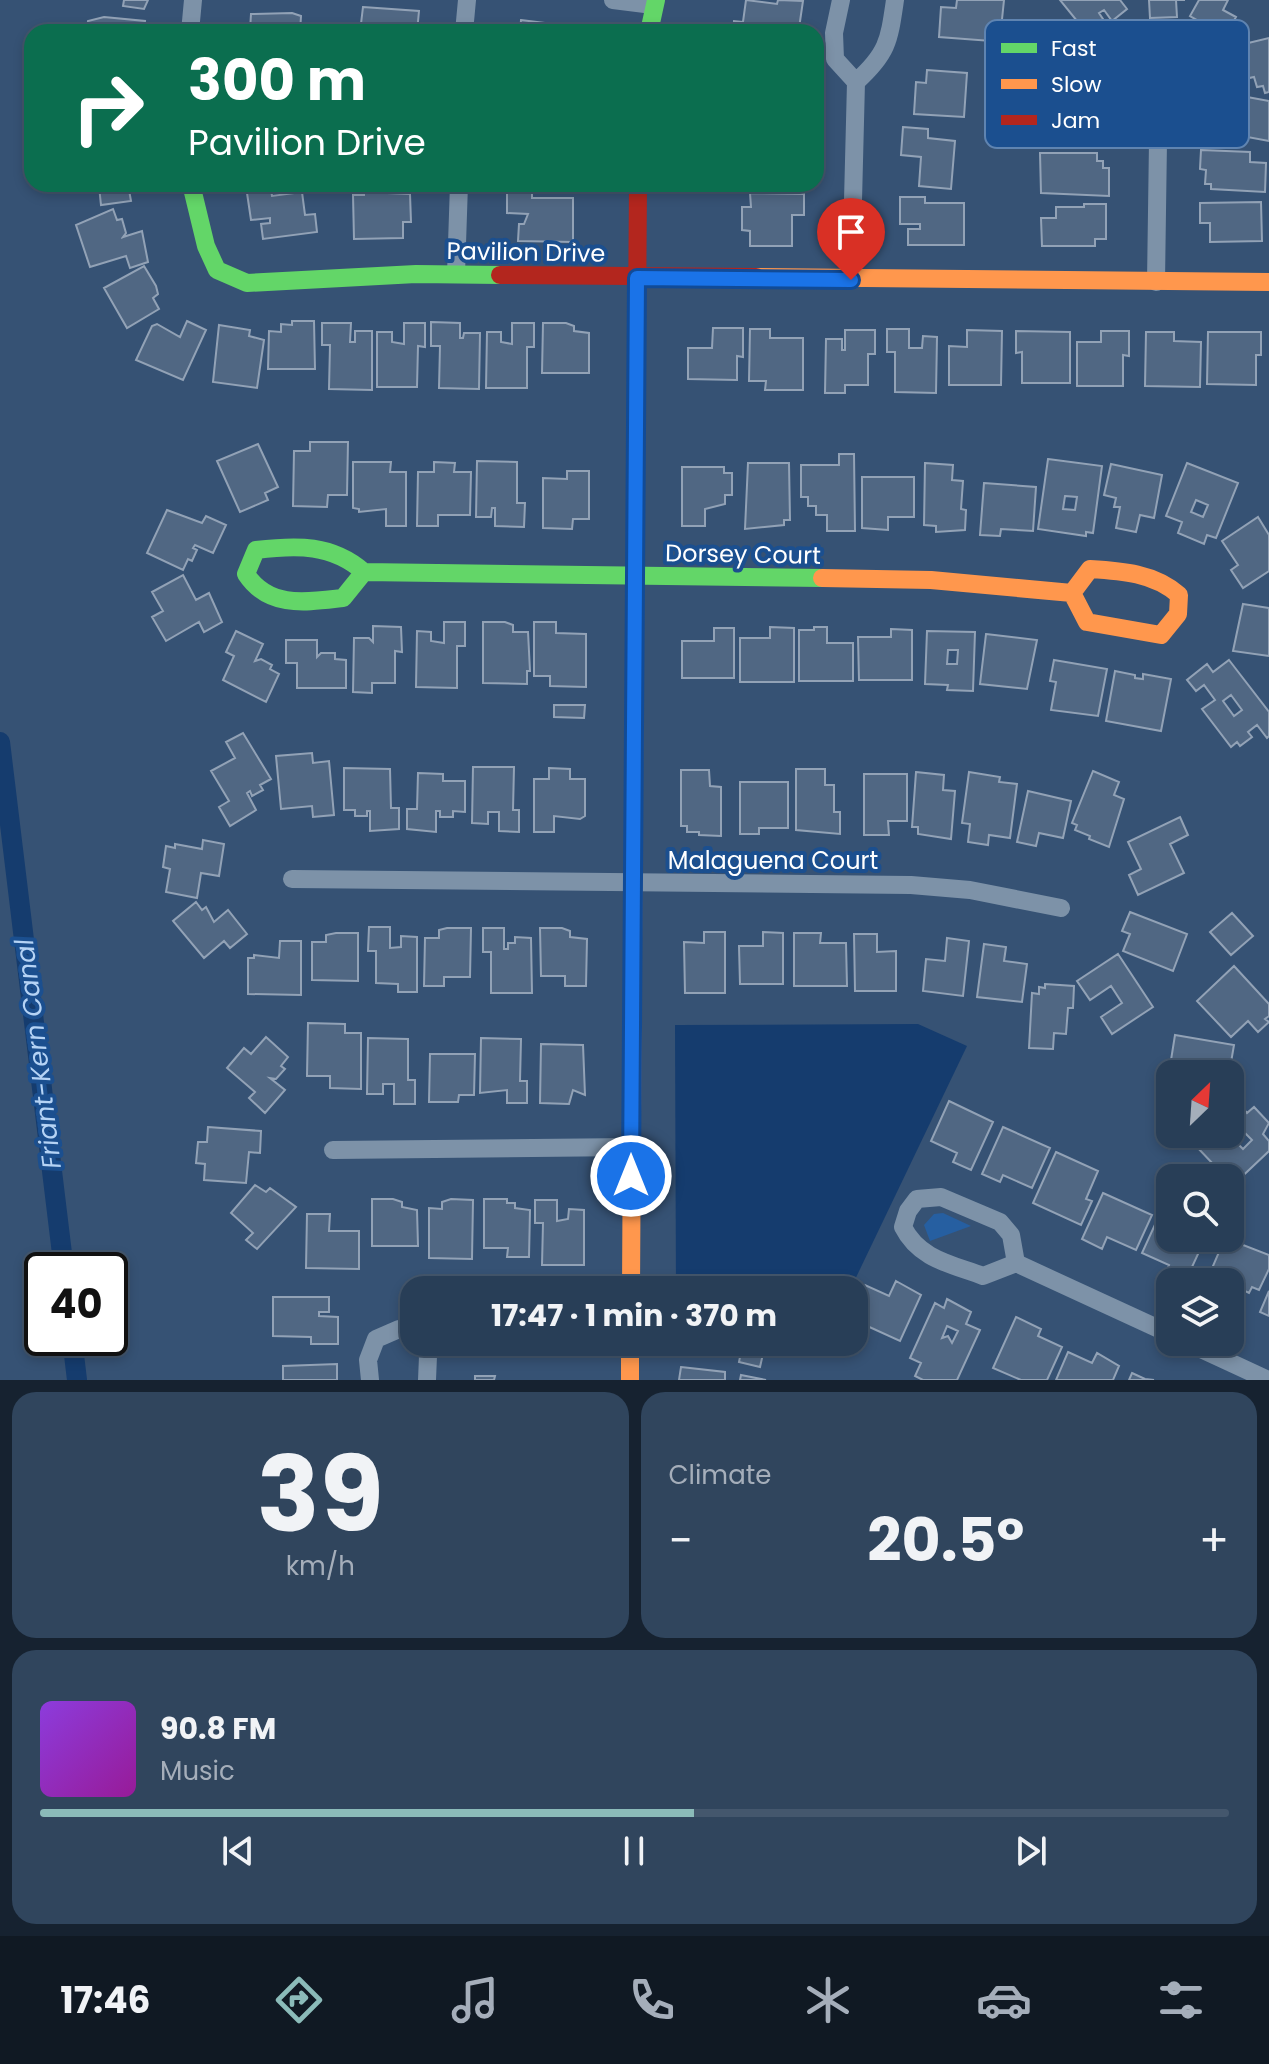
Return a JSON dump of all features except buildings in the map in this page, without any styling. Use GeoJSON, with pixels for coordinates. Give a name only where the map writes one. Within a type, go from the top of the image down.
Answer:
{"type":"FeatureCollection","features":[{"type":"Feature","properties":{"kind":"street"},"geometry":{"type":"LineString","coordinates":[[191,24],[193,0]]}},
{"type":"Feature","properties":{"kind":"street"},"geometry":{"type":"LineString","coordinates":[[465,24],[467,0]]}},
{"type":"Feature","properties":{"kind":"street"},"geometry":{"type":"LineString","coordinates":[[613,0],[653,2],[650,24]]}},
{"type":"Feature","properties":{"kind":"street"},"geometry":{"type":"LineString","coordinates":[[841,0],[834,33],[835,59],[856,82],[851,280]]}},
{"type":"Feature","properties":{"kind":"street"},"geometry":{"type":"LineString","coordinates":[[856,82],[878,62],[889,45],[895,0]]}},
{"type":"Feature","properties":{"kind":"street"},"geometry":{"type":"LineString","coordinates":[[1156,282],[1158,148]]}},
{"type":"Feature","properties":{"kind":"street","name":"Pavilion Drive"},"geometry":{"type":"LineString","coordinates":[[193,192],[206,246],[217,270],[247,283],[456,274],[1269,282]]}},
{"type":"Feature","properties":{"kind":"street"},"geometry":{"type":"LineString","coordinates":[[456,274],[459,192]]}},
{"type":"Feature","properties":{"kind":"street"},"geometry":{"type":"LineString","coordinates":[[631,1276],[638,192]]}},
{"type":"Feature","properties":{"kind":"street"},"geometry":{"type":"LineString","coordinates":[[292,546],[326,548],[352,559],[364,572],[343,598],[304,601],[268,599],[253,589],[246,574],[256,550],[292,546]]}},
{"type":"Feature","properties":{"kind":"street"},"geometry":{"type":"LineString","coordinates":[[1090,569],[1117,571],[1169,583],[1179,595],[1178,614],[1161,635],[1087,622],[1072,593],[1090,569]]}},
{"type":"Feature","properties":{"kind":"street","name":"Dorsey Court"},"geometry":{"type":"LineString","coordinates":[[364,572],[931,580],[1072,593]]}},
{"type":"Feature","properties":{"kind":"street","name":"Malaguena Court"},"geometry":{"type":"LineString","coordinates":[[292,879],[911,885],[970,890],[1061,908]]}},
{"type":"Feature","properties":{"kind":"street"},"geometry":{"type":"LineString","coordinates":[[333,1150],[632,1147]]}},
{"type":"Feature","properties":{"kind":"street"},"geometry":{"type":"LineString","coordinates":[[1016,1263],[1011,1235],[1000,1222],[941,1197],[917,1199],[908,1211],[903,1227],[913,1245],[944,1262],[983,1276],[1016,1263],[1156,1328]]}},
{"type":"Feature","properties":{"kind":"street"},"geometry":{"type":"LineString","coordinates":[[370,1380],[368,1360],[376,1339],[400,1329]]}},
{"type":"Feature","properties":{"kind":"street"},"geometry":{"type":"LineString","coordinates":[[427,1380],[428,1356]]}},
{"type":"Feature","properties":{"kind":"street"},"geometry":{"type":"LineString","coordinates":[[630,1356],[630,1380]]}},
{"type":"Feature","properties":{"kind":"street"},"geometry":{"type":"LineString","coordinates":[[1216,1356],[1268,1380]]}},
{"type":"Feature","properties":{"kind":"shaded area"},"geometry":{"type":"Polygon","coordinates":[[[918,1024],[967,1046],[857,1276],[676,1276],[675,1025],[918,1024]]]}},
{"type":"Feature","properties":{"kind":"shaded area"},"geometry":{"type":"Polygon","coordinates":[[[943,1213],[971,1226],[930,1241],[924,1225],[934,1214],[943,1213]]]}},
{"type":"Feature","properties":{"kind":"waterway","name":"Friant-Kern Canal"},"geometry":{"type":"LineString","coordinates":[[0,742],[62,1252]]}},
{"type":"Feature","properties":{"kind":"waterway","name":"Friant-Kern Canal"},"geometry":{"type":"LineString","coordinates":[[74,1356],[77,1380]]}},
{"type":"Feature","properties":{"kind":"traffic: fast"},"geometry":{"type":"LineString","coordinates":[[651,24],[656,0]]}},
{"type":"Feature","properties":{"kind":"traffic: fast"},"geometry":{"type":"LineString","coordinates":[[193,192],[206,246],[217,270],[247,283],[416,274],[500,275]]}},
{"type":"Feature","properties":{"kind":"traffic: fast"},"geometry":{"type":"LineString","coordinates":[[364,572],[343,598],[303,601],[290,601],[266,593],[246,574],[256,550],[300,547],[327,551],[364,572],[822,578]]}},
{"type":"Feature","properties":{"kind":"traffic: slow"},"geometry":{"type":"LineString","coordinates":[[756,277],[1269,282]]}},
{"type":"Feature","properties":{"kind":"traffic: slow"},"geometry":{"type":"LineString","coordinates":[[822,578],[931,580],[1072,593],[1087,622],[1161,635],[1178,614],[1179,595],[1159,582],[1137,574],[1090,569],[1072,593]]}},
{"type":"Feature","properties":{"kind":"traffic: slow"},"geometry":{"type":"LineString","coordinates":[[631,1276],[635,592]]}},
{"type":"Feature","properties":{"kind":"traffic: slow"},"geometry":{"type":"LineString","coordinates":[[630,1356],[630,1380]]}},
{"type":"Feature","properties":{"kind":"traffic: jam"},"geometry":{"type":"LineString","coordinates":[[635,592],[638,192]]}},
{"type":"Feature","properties":{"kind":"traffic: jam"},"geometry":{"type":"LineString","coordinates":[[500,275],[756,277]]}},
{"type":"Feature","properties":{"kind":"route"},"geometry":{"type":"LineString","coordinates":[[631,1176],[637,278],[851,280]]}}]}
